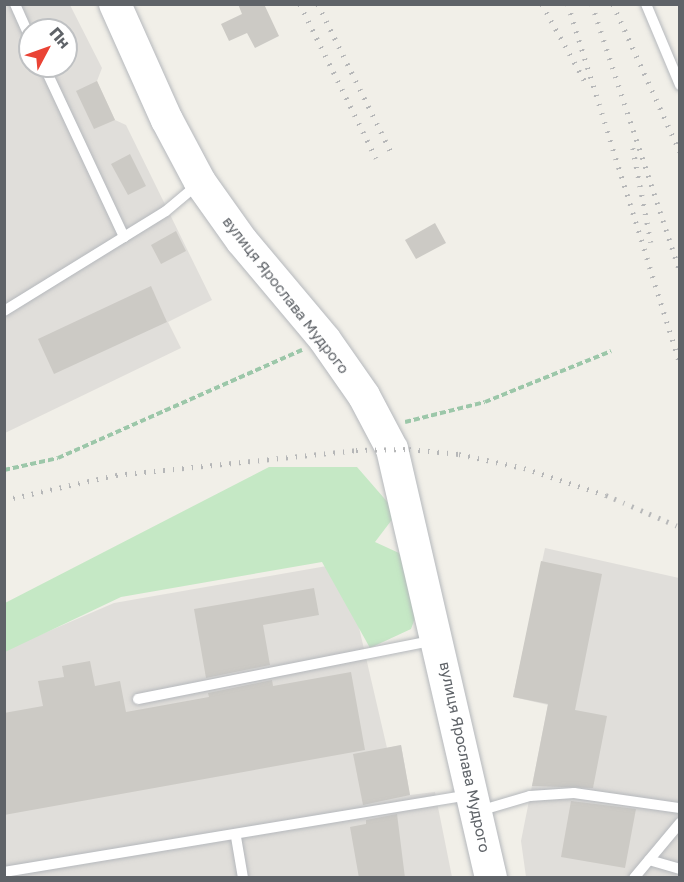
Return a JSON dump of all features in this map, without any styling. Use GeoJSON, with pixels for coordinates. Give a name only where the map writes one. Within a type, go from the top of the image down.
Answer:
{"type":"FeatureCollection","features":[{"type":"Feature","properties":{"kind":"street","name":"вулиця Ярослава Мудрого"},"geometry":{"type":"LineString","coordinates":[[115,4],[166,120],[200,182],[242,241],[325,340],[383,427],[392,449],[439,639],[491,878]]}},
{"type":"Feature","properties":{"kind":"lane"},"geometry":{"type":"LineString","coordinates":[[15,4],[21,18]]}},
{"type":"Feature","properties":{"kind":"lane"},"geometry":{"type":"LineString","coordinates":[[646,4],[680,85]]}},
{"type":"Feature","properties":{"kind":"lane"},"geometry":{"type":"LineString","coordinates":[[50,78],[124,237]]}},
{"type":"Feature","properties":{"kind":"lane"},"geometry":{"type":"LineString","coordinates":[[4,311],[166,211],[200,182]]}},
{"type":"Feature","properties":{"kind":"lane"},"geometry":{"type":"LineString","coordinates":[[138,699],[439,639]]}},
{"type":"Feature","properties":{"kind":"lane"},"geometry":{"type":"LineString","coordinates":[[4,872],[530,796],[574,793],[680,808]]}},
{"type":"Feature","properties":{"kind":"lane"},"geometry":{"type":"LineString","coordinates":[[634,878],[680,823]]}},
{"type":"Feature","properties":{"kind":"lane"},"geometry":{"type":"LineString","coordinates":[[236,837],[243,878]]}},
{"type":"Feature","properties":{"kind":"lane"},"geometry":{"type":"LineString","coordinates":[[649,860],[680,869]]}},
{"type":"Feature","properties":{"kind":"path"},"geometry":{"type":"LineString","coordinates":[[4,470],[58,458],[325,340]]}},
{"type":"Feature","properties":{"kind":"path"},"geometry":{"type":"LineString","coordinates":[[383,427],[485,402],[610,351]]}},
{"type":"Feature","properties":{"kind":"shaded area"},"geometry":{"type":"Polygon","coordinates":[[[5,5],[70,5],[77,18],[18,18],[18,78],[78,78],[78,21],[102,68],[97,81],[115,120],[126,125],[212,300],[168,322],[181,348],[5,433],[5,5]]]}},
{"type":"Feature","properties":{"kind":"shaded area"},"geometry":{"type":"Polygon","coordinates":[[[545,548],[679,578],[679,877],[526,877],[521,841],[548,705],[513,697],[545,548]]]}},
{"type":"Feature","properties":{"kind":"shaded area"},"geometry":{"type":"Polygon","coordinates":[[[344,563],[387,748],[401,745],[410,795],[435,792],[452,877],[5,878],[5,650],[114,603],[344,563]]]}},
{"type":"Feature","properties":{"kind":"green space"},"geometry":{"type":"Polygon","coordinates":[[[269,467],[357,467],[397,513],[375,542],[399,553],[422,599],[411,629],[370,648],[322,562],[121,597],[5,652],[5,603],[269,467]]]}},
{"type":"Feature","properties":{"kind":"building"},"geometry":{"type":"Polygon","coordinates":[[[238,4],[264,4],[279,36],[255,48],[247,33],[229,41],[221,24],[242,14],[238,4]]]}},
{"type":"Feature","properties":{"kind":"building"},"geometry":{"type":"Polygon","coordinates":[[[97,81],[115,120],[94,129],[76,91],[97,81]]]}},
{"type":"Feature","properties":{"kind":"building"},"geometry":{"type":"Polygon","coordinates":[[[130,154],[146,186],[128,195],[111,164],[130,154]]]}},
{"type":"Feature","properties":{"kind":"building"},"geometry":{"type":"Polygon","coordinates":[[[435,223],[446,243],[416,259],[405,240],[435,223]]]}},
{"type":"Feature","properties":{"kind":"building"},"geometry":{"type":"Polygon","coordinates":[[[176,231],[186,251],[161,264],[151,245],[176,231]]]}},
{"type":"Feature","properties":{"kind":"building"},"geometry":{"type":"Polygon","coordinates":[[[151,286],[167,322],[54,374],[38,339],[151,286]]]}},
{"type":"Feature","properties":{"kind":"building"},"geometry":{"type":"Polygon","coordinates":[[[541,561],[602,574],[575,710],[607,716],[593,788],[532,786],[548,704],[513,697],[541,561]]]}},
{"type":"Feature","properties":{"kind":"building"},"geometry":{"type":"Polygon","coordinates":[[[314,588],[319,615],[263,625],[270,665],[206,678],[194,609],[314,588]]]}},
{"type":"Feature","properties":{"kind":"building"},"geometry":{"type":"Polygon","coordinates":[[[90,661],[95,686],[120,681],[126,712],[209,697],[208,693],[272,680],[273,686],[351,672],[365,750],[4,815],[4,713],[43,706],[38,681],[64,677],[62,666],[90,661]]]}},
{"type":"Feature","properties":{"kind":"building"},"geometry":{"type":"Polygon","coordinates":[[[401,745],[410,795],[363,805],[353,754],[401,745]]]}},
{"type":"Feature","properties":{"kind":"building"},"geometry":{"type":"Polygon","coordinates":[[[571,801],[636,809],[625,868],[561,857],[571,801]]]}},
{"type":"Feature","properties":{"kind":"building"},"geometry":{"type":"Polygon","coordinates":[[[397,814],[405,878],[359,878],[350,827],[366,824],[366,820],[397,814]]]}},
{"type":"Feature","properties":{"kind":"railway"},"geometry":{"type":"LineString","coordinates":[[300,4],[376,158]]}},
{"type":"Feature","properties":{"kind":"railway"},"geometry":{"type":"LineString","coordinates":[[318,4],[391,152]]}},
{"type":"Feature","properties":{"kind":"railway"},"geometry":{"type":"LineString","coordinates":[[542,4],[586,83]]}},
{"type":"Feature","properties":{"kind":"railway"},"geometry":{"type":"LineString","coordinates":[[568,4],[680,363]]}},
{"type":"Feature","properties":{"kind":"railway"},"geometry":{"type":"LineString","coordinates":[[592,4],[680,272]]}},
{"type":"Feature","properties":{"kind":"railway"},"geometry":{"type":"LineString","coordinates":[[613,4],[680,152]]}},
{"type":"Feature","properties":{"kind":"railway"},"geometry":{"type":"LineString","coordinates":[[633,148],[651,242]]}},
{"type":"Feature","properties":{"kind":"railway"},"geometry":{"type":"LineString","coordinates":[[4,500],[116,475],[356,450],[409,449],[459,454],[524,468],[606,495],[680,527]]}}]}
